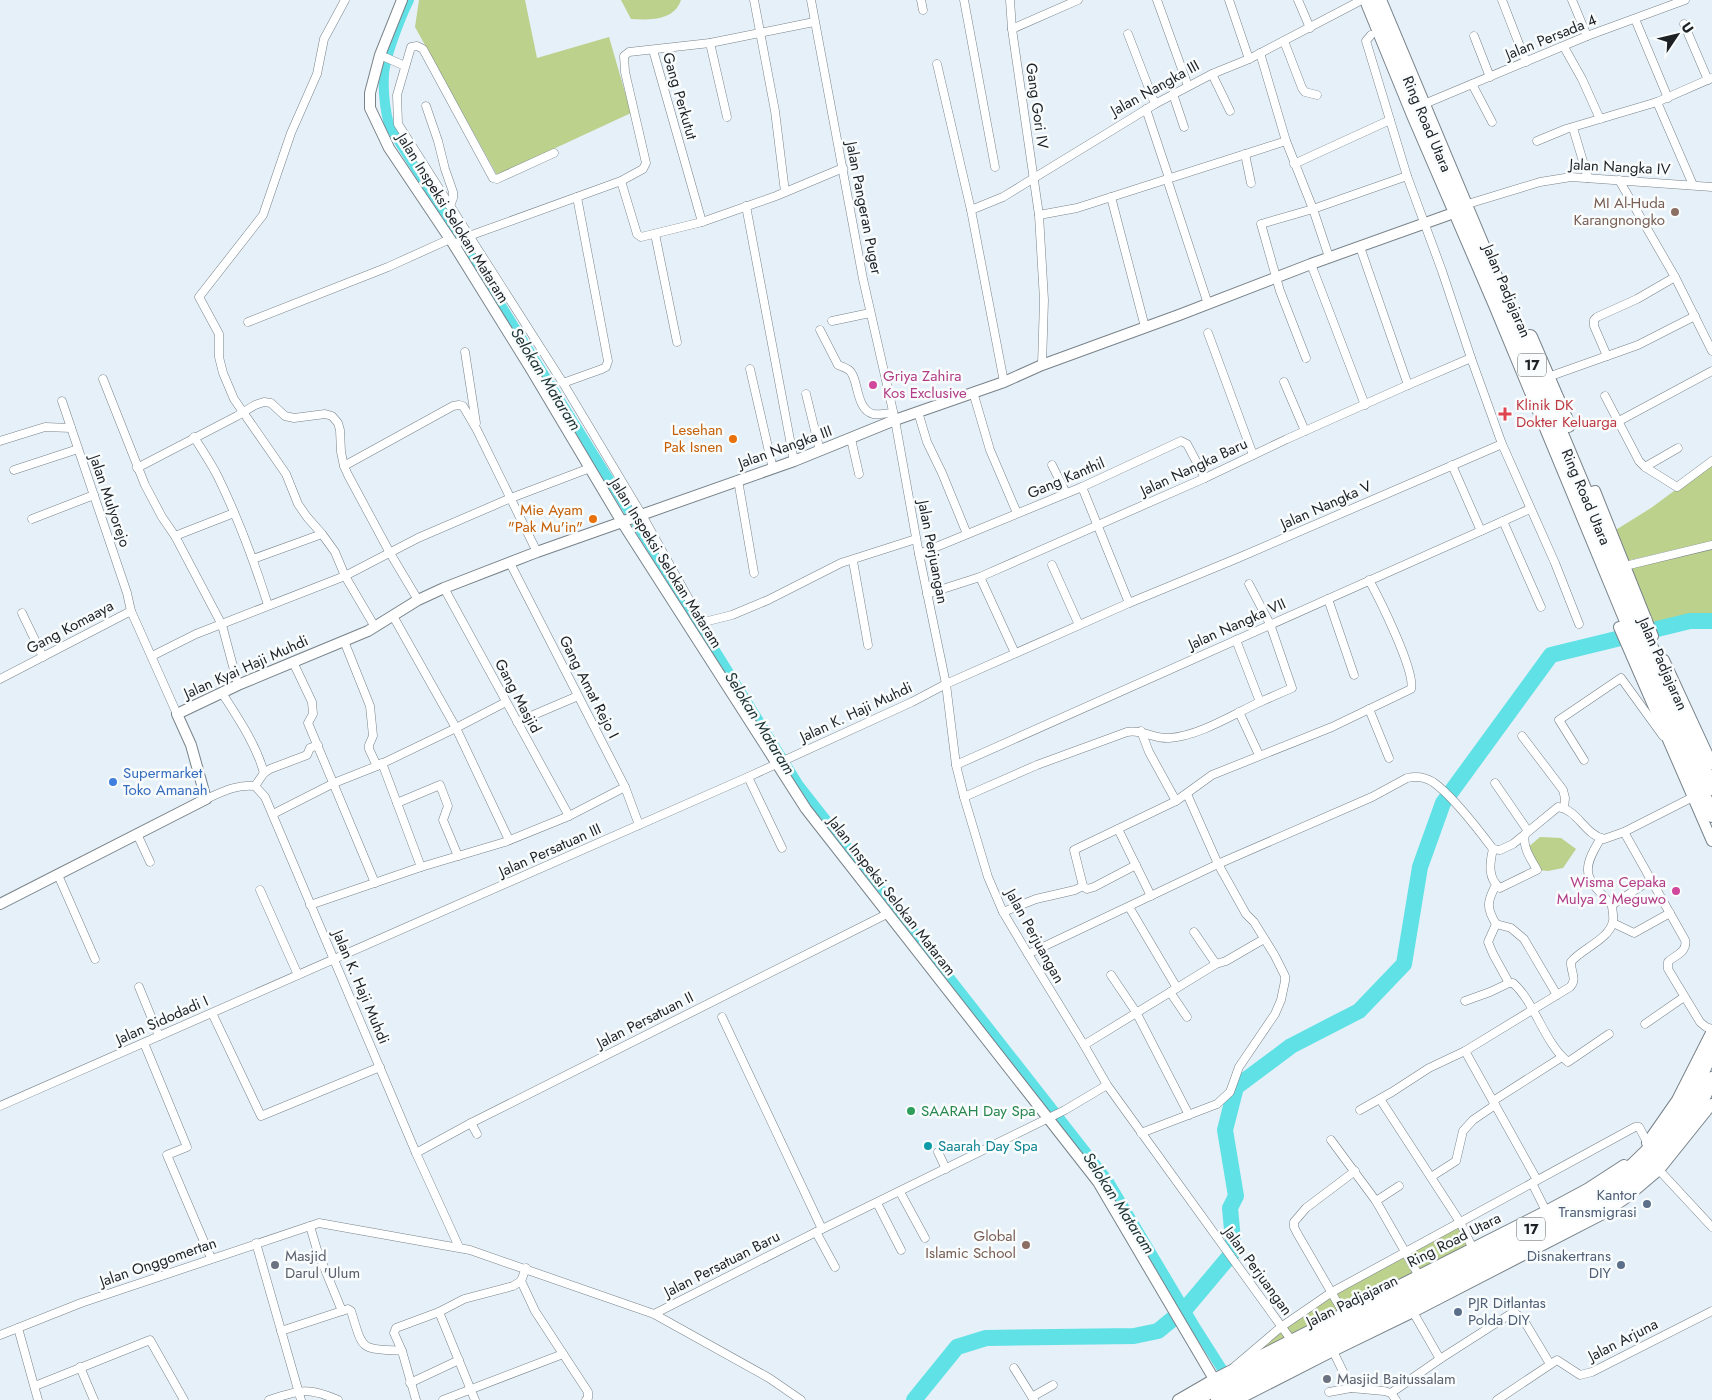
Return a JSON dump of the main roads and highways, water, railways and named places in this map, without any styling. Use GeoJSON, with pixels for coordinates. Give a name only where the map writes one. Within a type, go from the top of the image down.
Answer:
{"type":"FeatureCollection","features":[{"type":"Feature","properties":{"kind":"highway","name":"Jalan Padjajaran"},"geometry":{"type":"LineString","coordinates":[[1379,0],[1411,93]]}},
{"type":"Feature","properties":{"kind":"highway","name":"Ring Road Utara"},"geometry":{"type":"LineString","coordinates":[[1387,0],[1422,109],[1471,203],[1548,377],[1591,492]]}},
{"type":"Feature","properties":{"kind":"highway","name":"Jalan Padjajaran"},"geometry":{"type":"LineString","coordinates":[[1361,1],[1411,93],[1422,109],[1591,492],[1633,622]]}},
{"type":"Feature","properties":{"kind":"highway","name":"Ring Road Utara"},"geometry":{"type":"LineString","coordinates":[[1361,1],[1371,35],[1448,215],[1493,307]]}},
{"type":"Feature","properties":{"kind":"highway","name":"Jalan Padjajaran"},"geometry":{"type":"LineString","coordinates":[[1422,109],[1493,307],[1633,622],[1712,815]]}},
{"type":"Feature","properties":{"kind":"highway","name":"Jalan Padjajaran"},"geometry":{"type":"LineString","coordinates":[[1646,654],[1696,741],[1712,788]]}},
{"type":"Feature","properties":{"kind":"highway","name":"Jalan Padjajaran"},"geometry":{"type":"LineString","coordinates":[[1231,1388],[1511,1234],[1561,1214],[1621,1176],[1638,1161],[1664,1132],[1686,1103],[1704,1071],[1712,1048]]}},
{"type":"Feature","properties":{"kind":"highway","name":"Jalan Padjajaran"},"geometry":{"type":"LineString","coordinates":[[1194,1400],[1231,1388],[1367,1330],[1598,1206],[1627,1185],[1673,1140],[1696,1111],[1712,1078]]}},
{"type":"Feature","properties":{"kind":"waterway","name":"Selokan Mataram"},"geometry":{"type":"LineString","coordinates":[[409,0],[394,37],[385,67],[384,93],[389,125],[798,784],[1108,1180],[1229,1380]]}},
{"type":"Feature","properties":{"kind":"waterway"},"geometry":{"type":"LineString","coordinates":[[914,1400],[957,1347],[986,1338],[1134,1336],[1158,1331],[1186,1308],[1234,1251],[1230,1208],[1236,1196],[1225,1130],[1236,1087],[1291,1046],[1359,1011],[1404,964],[1420,867],[1443,803],[1551,655],[1690,621],[1712,621]]}},
{"type":"Feature","properties":{"kind":"place","name":"MI Al-Huda Karangnongko"},"geometry":{"type":"Point","coordinates":[1675,212]}},
{"type":"Feature","properties":{"kind":"place","name":"Griya Zahira Kos Exclusive"},"geometry":{"type":"Point","coordinates":[873,385]}},
{"type":"Feature","properties":{"kind":"place","name":"Klinik DK Dokter Keluarga"},"geometry":{"type":"Point","coordinates":[1505,414]}},
{"type":"Feature","properties":{"kind":"place","name":"Lesehan Pak Isnen"},"geometry":{"type":"Point","coordinates":[733,439]}},
{"type":"Feature","properties":{"kind":"place","name":"Mie Ayam \"Pak Mu'in\""},"geometry":{"type":"Point","coordinates":[593,519]}},
{"type":"Feature","properties":{"kind":"place","name":"Supermarket Toko Amanah"},"geometry":{"type":"Point","coordinates":[113,782]}},
{"type":"Feature","properties":{"kind":"place","name":"Wisma Cepaka Mulya 2 Meguwo"},"geometry":{"type":"Point","coordinates":[1676,891]}},
{"type":"Feature","properties":{"kind":"place","name":"SAARAH Day Spa"},"geometry":{"type":"Point","coordinates":[911,1111]}},
{"type":"Feature","properties":{"kind":"place","name":"Saarah Day Spa"},"geometry":{"type":"Point","coordinates":[928,1146]}},
{"type":"Feature","properties":{"kind":"place","name":"Kantor Transmigrasi"},"geometry":{"type":"Point","coordinates":[1647,1204]}},
{"type":"Feature","properties":{"kind":"place","name":"Global Islamic School"},"geometry":{"type":"Point","coordinates":[1026,1245]}},
{"type":"Feature","properties":{"kind":"place","name":"Masjid Darul 'Ulum"},"geometry":{"type":"Point","coordinates":[275,1265]}},
{"type":"Feature","properties":{"kind":"place","name":"Disnakertrans DIY"},"geometry":{"type":"Point","coordinates":[1621,1265]}},
{"type":"Feature","properties":{"kind":"place","name":"PJR Ditlantas Polda DIY"},"geometry":{"type":"Point","coordinates":[1458,1312]}},
{"type":"Feature","properties":{"kind":"place","name":"Masjid Baitussalam"},"geometry":{"type":"Point","coordinates":[1327,1379]}}]}
